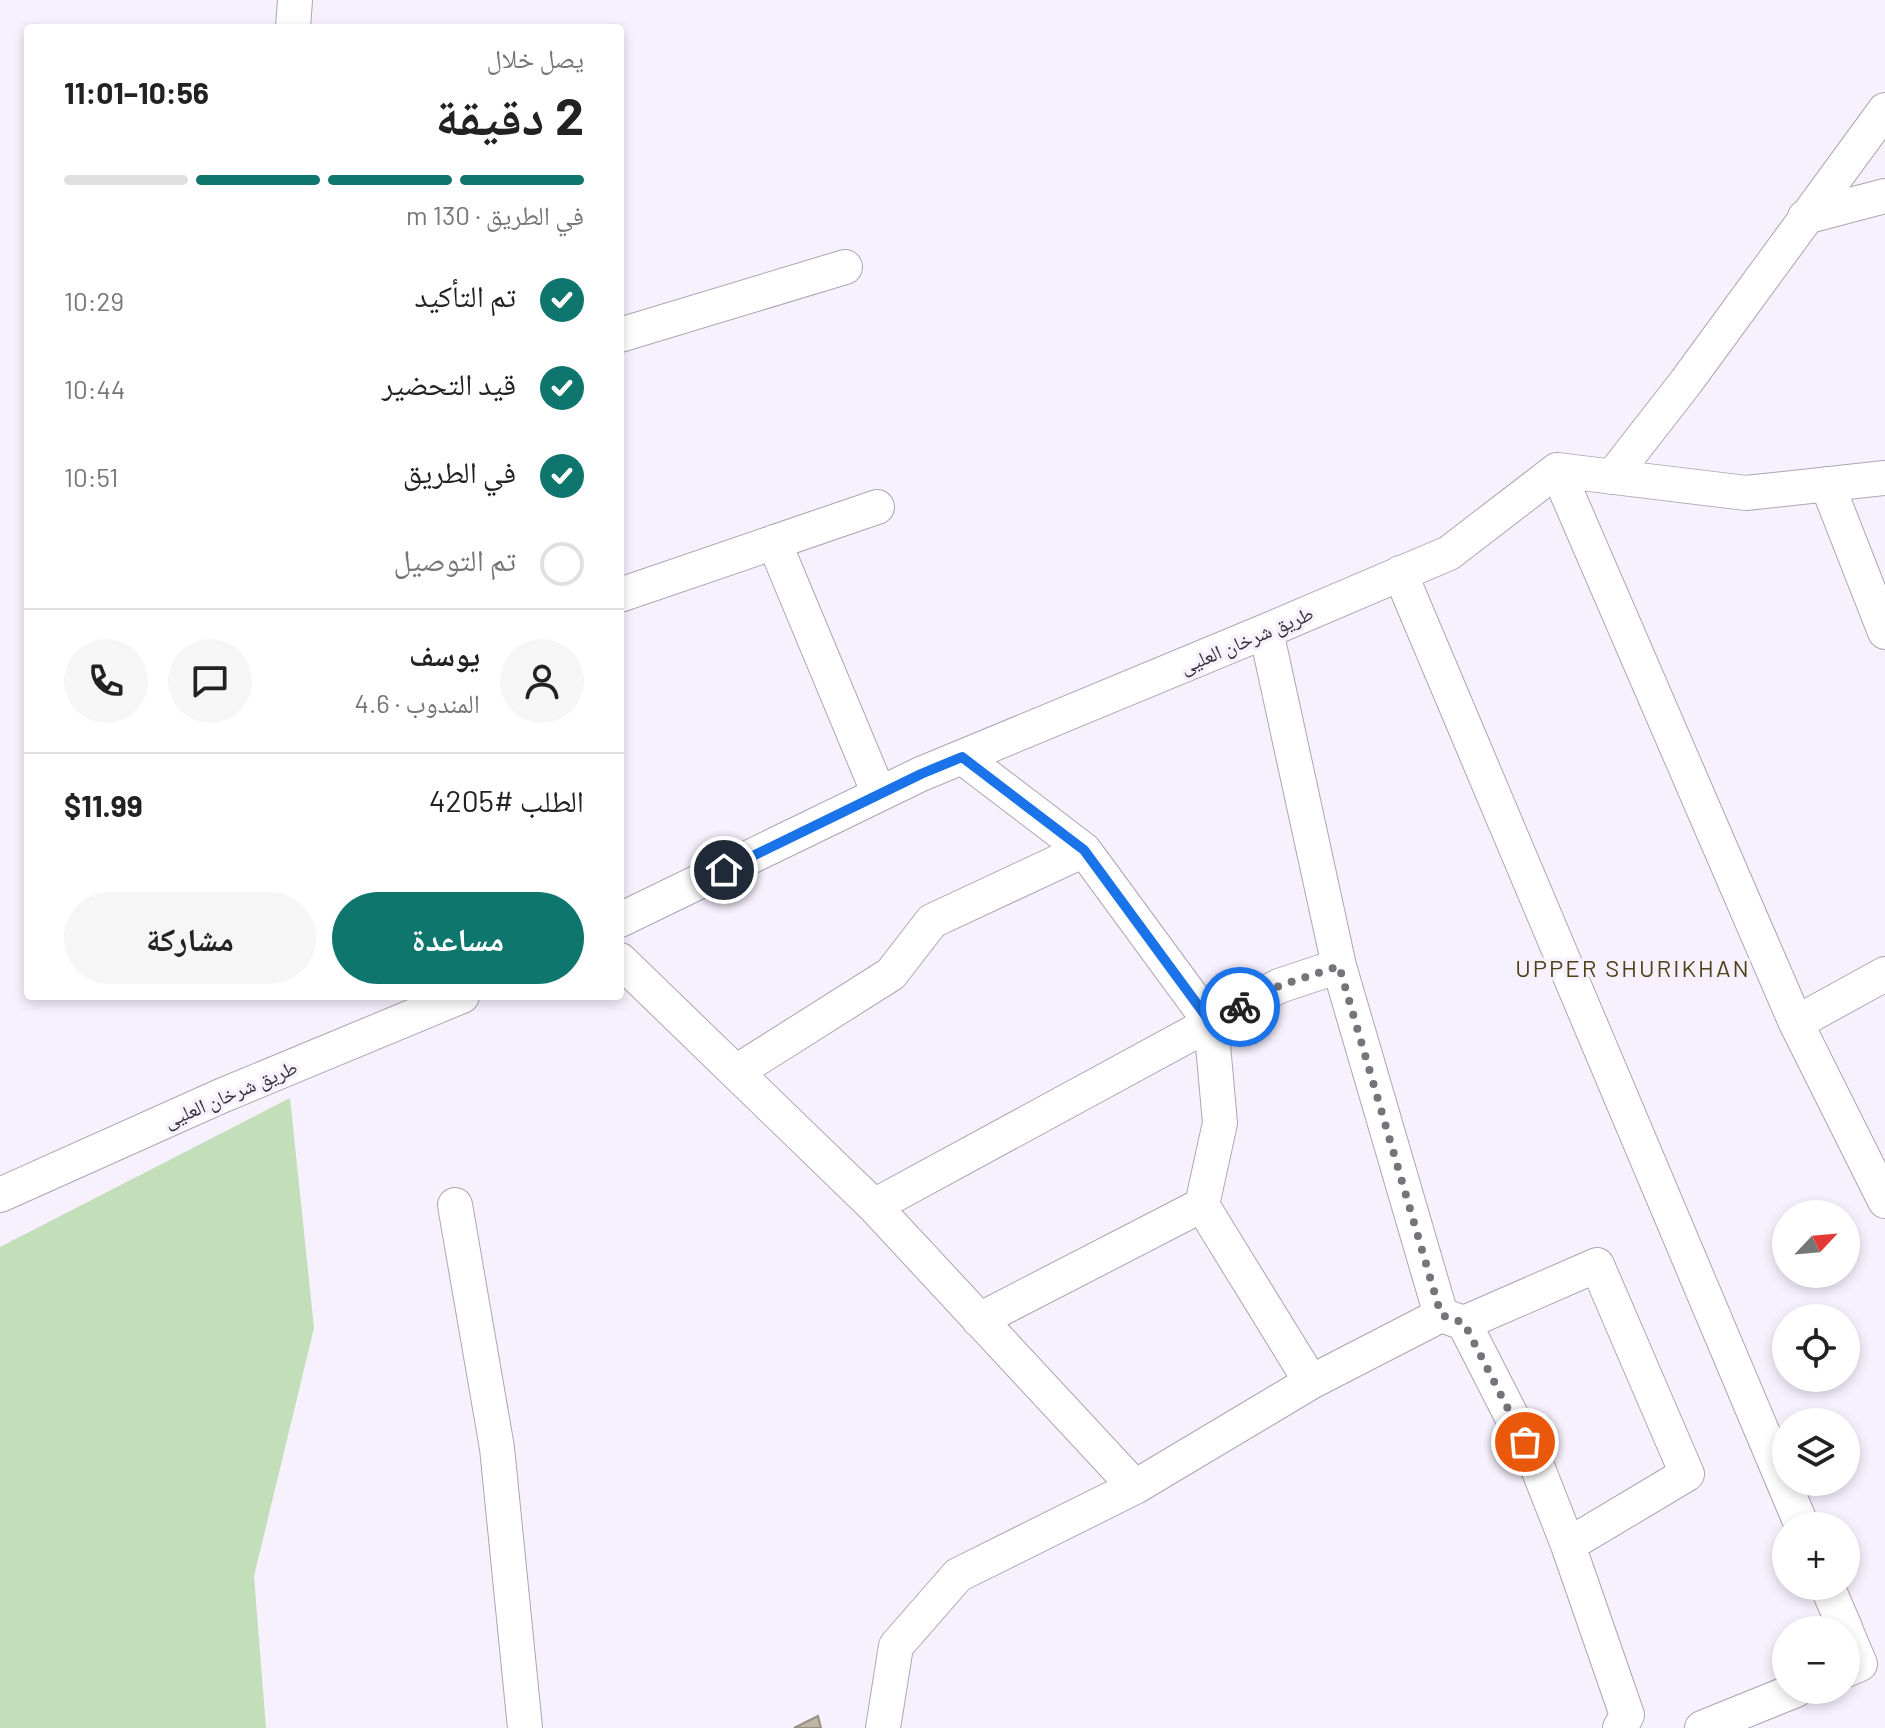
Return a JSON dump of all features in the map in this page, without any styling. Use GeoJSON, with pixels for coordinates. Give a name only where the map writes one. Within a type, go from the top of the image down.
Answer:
{"type":"FeatureCollection","features":[{"type":"Feature","properties":{"kind":"street"},"geometry":{"type":"LineString","coordinates":[[293,24],[295,0]]}},
{"type":"Feature","properties":{"kind":"street"},"geometry":{"type":"LineString","coordinates":[[1612,477],[1686,382],[1885,110]]}},
{"type":"Feature","properties":{"kind":"street"},"geometry":{"type":"LineString","coordinates":[[1805,217],[1885,196]]}},
{"type":"Feature","properties":{"kind":"street"},"geometry":{"type":"LineString","coordinates":[[624,334],[845,267]]}},
{"type":"Feature","properties":{"kind":"street"},"geometry":{"type":"LineString","coordinates":[[1557,470],[1746,493],[1885,478]]}},
{"type":"Feature","properties":{"kind":"street"},"geometry":{"type":"LineString","coordinates":[[1557,470],[1796,1023],[1885,1201]]}},
{"type":"Feature","properties":{"kind":"street","name":"طريق شرخان العليى"},"geometry":{"type":"LineString","coordinates":[[624,918],[962,757],[1449,553],[1557,470]]}},
{"type":"Feature","properties":{"kind":"street"},"geometry":{"type":"LineString","coordinates":[[1827,484],[1885,632]]}},
{"type":"Feature","properties":{"kind":"street"},"geometry":{"type":"LineString","coordinates":[[624,594],[877,507]]}},
{"type":"Feature","properties":{"kind":"street"},"geometry":{"type":"LineString","coordinates":[[774,542],[879,794]]}},
{"type":"Feature","properties":{"kind":"street"},"geometry":{"type":"LineString","coordinates":[[1400,573],[1796,1512]]}},
{"type":"Feature","properties":{"kind":"street"},"geometry":{"type":"LineString","coordinates":[[1266,631],[1339,966],[1452,1319],[1537,1466],[1627,1715],[1620,1728]]}},
{"type":"Feature","properties":{"kind":"street"},"geometry":{"type":"LineString","coordinates":[[962,757],[1084,850],[1211,1023],[1220,1123],[1202,1205],[1311,1382]]}},
{"type":"Feature","properties":{"kind":"street"},"geometry":{"type":"LineString","coordinates":[[736,1072],[891,974],[932,921],[1084,850]]}},
{"type":"Feature","properties":{"kind":"street"},"geometry":{"type":"LineString","coordinates":[[624,964],[874,1206],[1135,1487]]}},
{"type":"Feature","properties":{"kind":"street"},"geometry":{"type":"LineString","coordinates":[[874,1206],[1279,986],[1339,966]]}},
{"type":"Feature","properties":{"kind":"street"},"geometry":{"type":"LineString","coordinates":[[1796,1023],[1885,974]]}},
{"type":"Feature","properties":{"kind":"street","name":"طريق شرخان العليى"},"geometry":{"type":"LineString","coordinates":[[0,1195],[221,1096],[452,1000]]}},
{"type":"Feature","properties":{"kind":"street"},"geometry":{"type":"LineString","coordinates":[[455,1205],[497,1448],[525,1728]]}},
{"type":"Feature","properties":{"kind":"street"},"geometry":{"type":"LineString","coordinates":[[979,1320],[1202,1205]]}},
{"type":"Feature","properties":{"kind":"street"},"geometry":{"type":"LineString","coordinates":[[883,1728],[896,1646],[958,1575],[1135,1487],[1311,1382],[1452,1319],[1597,1265],[1687,1474],[1568,1545]]}},
{"type":"Feature","properties":{"kind":"street"},"geometry":{"type":"LineString","coordinates":[[1702,1728],[1772,1700]]}},
{"type":"Feature","properties":{"kind":"green space"},"geometry":{"type":"Polygon","coordinates":[[[290,1098],[314,1328],[254,1576],[266,1728],[0,1728],[0,1247],[290,1098]]]}},
{"type":"Feature","properties":{"kind":"building"},"geometry":{"type":"Polygon","coordinates":[[[818,1716],[821,1728],[794,1728],[818,1716]]]}},
{"type":"Feature","properties":{"kind":"way so far"},"geometry":{"type":"LineString","coordinates":[[1240,1007],[1279,986],[1339,966],[1441,1315],[1464,1323],[1525,1442]]}},
{"type":"Feature","properties":{"kind":"district","name":"UPPER SHURIKHAN"},"geometry":{"type":"Point","coordinates":[1633,967]}},
{"type":"Feature","properties":{"kind":"route"},"geometry":{"type":"LineString","coordinates":[[724,870],[962,757],[1084,850],[1211,1023],[1240,1007]]}}]}
